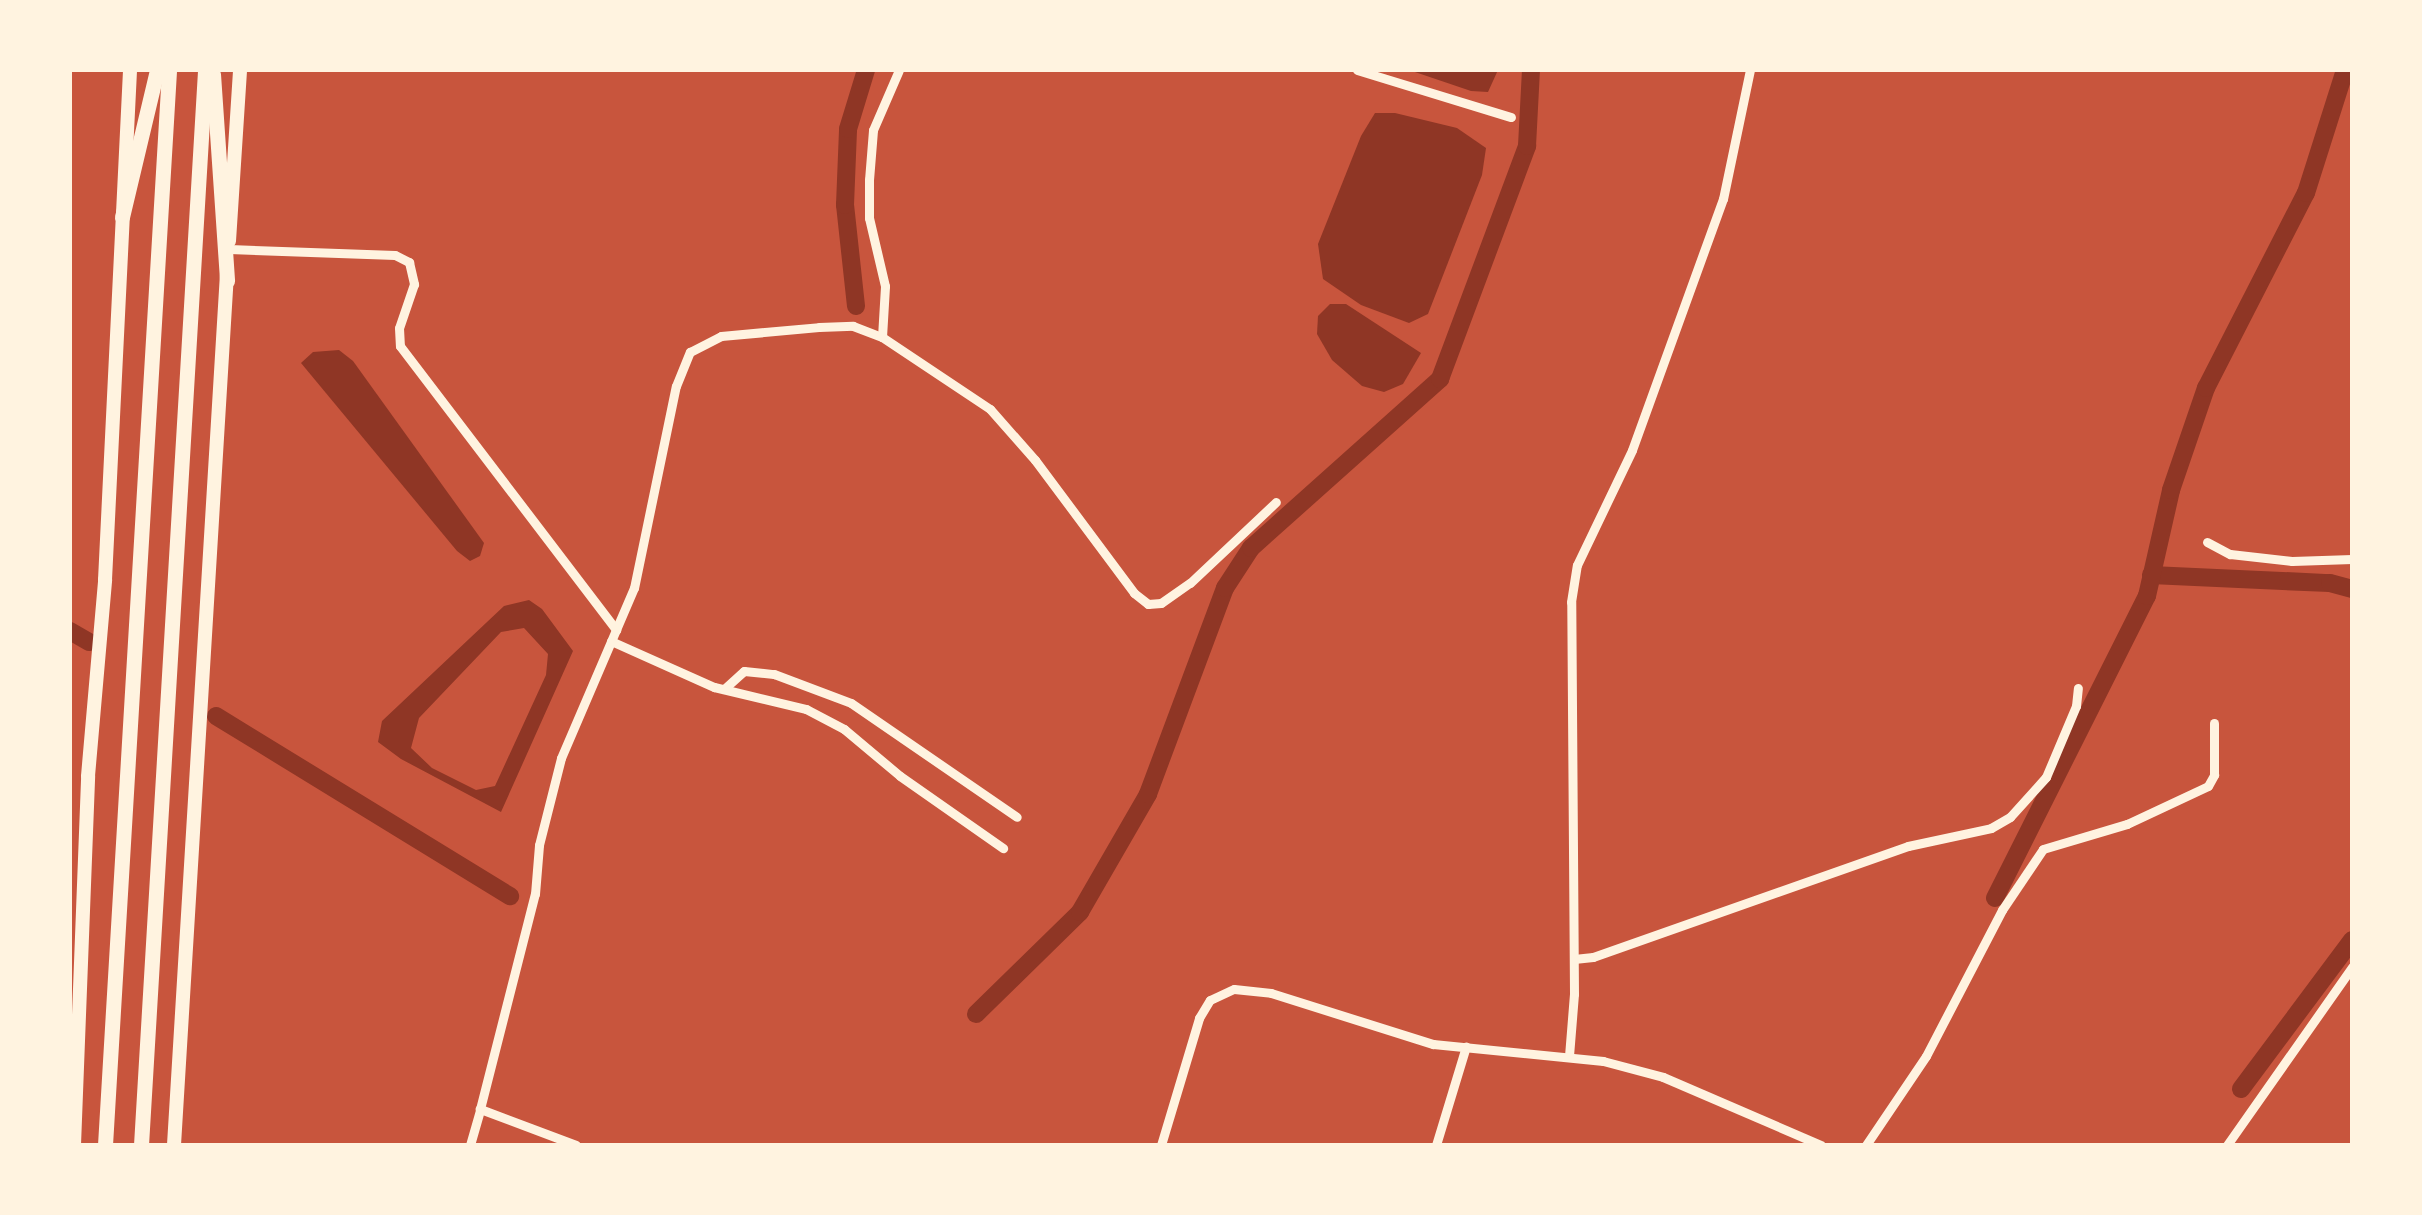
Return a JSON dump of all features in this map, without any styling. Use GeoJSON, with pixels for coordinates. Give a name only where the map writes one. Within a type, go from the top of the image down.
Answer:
{"type":"FeatureCollection","features":[{"type":"Feature","properties":{"kind":"highway"},"geometry":{"type":"LineString","coordinates":[[122,216],[157,70]]}},
{"type":"Feature","properties":{"kind":"highway"},"geometry":{"type":"LineString","coordinates":[[105,1145],[169,70]]}},
{"type":"Feature","properties":{"kind":"highway"},"geometry":{"type":"LineString","coordinates":[[141,1145],[205,70]]}},
{"type":"Feature","properties":{"kind":"highway"},"geometry":{"type":"LineString","coordinates":[[213,70],[226,281]]}},
{"type":"Feature","properties":{"kind":"main road"},"geometry":{"type":"LineString","coordinates":[[74,1145],[75,1031],[88,776],[105,580],[130,70]]}},
{"type":"Feature","properties":{"kind":"main road"},"geometry":{"type":"LineString","coordinates":[[174,1145],[240,70]]}},
{"type":"Feature","properties":{"kind":"street"},"geometry":{"type":"LineString","coordinates":[[882,338],[886,286],[869,218],[869,180],[873,130],[898,70]]}},
{"type":"Feature","properties":{"kind":"street"},"geometry":{"type":"LineString","coordinates":[[1357,70],[1511,117]]}},
{"type":"Feature","properties":{"kind":"street"},"geometry":{"type":"LineString","coordinates":[[1569,1056],[1574,959],[1571,614],[1578,565],[1632,450],[1723,199],[1750,70]]}},
{"type":"Feature","properties":{"kind":"street"},"geometry":{"type":"LineString","coordinates":[[228,248],[396,255],[409,262],[414,284],[399,328],[400,346],[616,630]]}},
{"type":"Feature","properties":{"kind":"street"},"geometry":{"type":"LineString","coordinates":[[470,1145],[535,894],[539,845],[561,758],[634,588],[676,386],[690,352],[721,336],[835,326],[866,329],[978,399],[1002,420],[1134,593],[1148,604],[1161,603],[1190,583],[1276,502]]}},
{"type":"Feature","properties":{"kind":"street"},"geometry":{"type":"LineString","coordinates":[[2208,542],[2230,554],[2292,561],[2352,560]]}},
{"type":"Feature","properties":{"kind":"street"},"geometry":{"type":"LineString","coordinates":[[611,641],[658,666],[724,689],[806,708],[844,729],[900,776],[1004,848]]}},
{"type":"Feature","properties":{"kind":"street"},"geometry":{"type":"LineString","coordinates":[[724,689],[733,676],[744,670],[774,674],[851,704],[1017,817]]}},
{"type":"Feature","properties":{"kind":"street"},"geometry":{"type":"LineString","coordinates":[[1574,959],[1593,957],[1908,846],[1991,828],[2010,816],[2046,777],[2076,706],[2078,688]]}},
{"type":"Feature","properties":{"kind":"street"},"geometry":{"type":"LineString","coordinates":[[1866,1145],[1926,1056],[2002,910],[2043,848],[2127,824],[2208,786],[2214,775],[2214,723]]}},
{"type":"Feature","properties":{"kind":"street"},"geometry":{"type":"LineString","coordinates":[[2227,1145],[2352,966]]}},
{"type":"Feature","properties":{"kind":"street"},"geometry":{"type":"LineString","coordinates":[[1162,1145],[1199,1018],[1210,1000],[1225,991],[1271,993],[1400,1036],[1569,1056],[1663,1078],[1821,1145]]}},
{"type":"Feature","properties":{"kind":"street"},"geometry":{"type":"LineString","coordinates":[[1436,1145],[1466,1046]]}},
{"type":"Feature","properties":{"kind":"street"},"geometry":{"type":"LineString","coordinates":[[480,1109],[576,1145]]}},
{"type":"Feature","properties":{"kind":"shaded area"},"geometry":{"type":"Polygon","coordinates":[[[1498,70],[1488,92],[1471,91],[1412,71],[1498,70]]]}},
{"type":"Feature","properties":{"kind":"shaded area"},"geometry":{"type":"Polygon","coordinates":[[[1375,113],[1395,113],[1457,128],[1486,148],[1482,175],[1428,314],[1409,323],[1361,305],[1323,279],[1318,244],[1361,136],[1375,113]]]}},
{"type":"Feature","properties":{"kind":"shaded area"},"geometry":{"type":"Polygon","coordinates":[[[1330,304],[1346,304],[1421,353],[1403,384],[1384,392],[1362,386],[1332,360],[1317,334],[1318,316],[1330,304]]]}},
{"type":"Feature","properties":{"kind":"shaded area"},"geometry":{"type":"Polygon","coordinates":[[[339,350],[353,361],[484,543],[480,556],[470,561],[457,551],[301,363],[313,352],[339,350]]]}},
{"type":"Feature","properties":{"kind":"shaded area"},"geometry":{"type":"Polygon","coordinates":[[[529,600],[542,609],[573,651],[501,812],[401,759],[378,742],[382,721],[504,606],[529,600]],[[524,628],[501,632],[419,718],[411,748],[432,768],[476,790],[495,786],[546,675],[548,654],[524,628]]]}},
{"type":"Feature","properties":{"kind":"waterway"},"geometry":{"type":"LineString","coordinates":[[856,306],[845,205],[848,129],[866,70]]}},
{"type":"Feature","properties":{"kind":"waterway"},"geometry":{"type":"LineString","coordinates":[[976,1014],[1080,912],[1148,794],[1225,588],[1251,548],[1440,379],[1527,146],[1531,70]]}},
{"type":"Feature","properties":{"kind":"waterway"},"geometry":{"type":"LineString","coordinates":[[1995,898],[2147,596],[2171,490],[2206,388],[2306,193],[2345,70]]}},
{"type":"Feature","properties":{"kind":"waterway"},"geometry":{"type":"LineString","coordinates":[[2151,575],[2330,583],[2352,589]]}},
{"type":"Feature","properties":{"kind":"waterway"},"geometry":{"type":"LineString","coordinates":[[70,631],[89,642]]}},
{"type":"Feature","properties":{"kind":"waterway"},"geometry":{"type":"LineString","coordinates":[[216,716],[510,896]]}},
{"type":"Feature","properties":{"kind":"waterway"},"geometry":{"type":"LineString","coordinates":[[2241,1089],[2352,940]]}}]}
